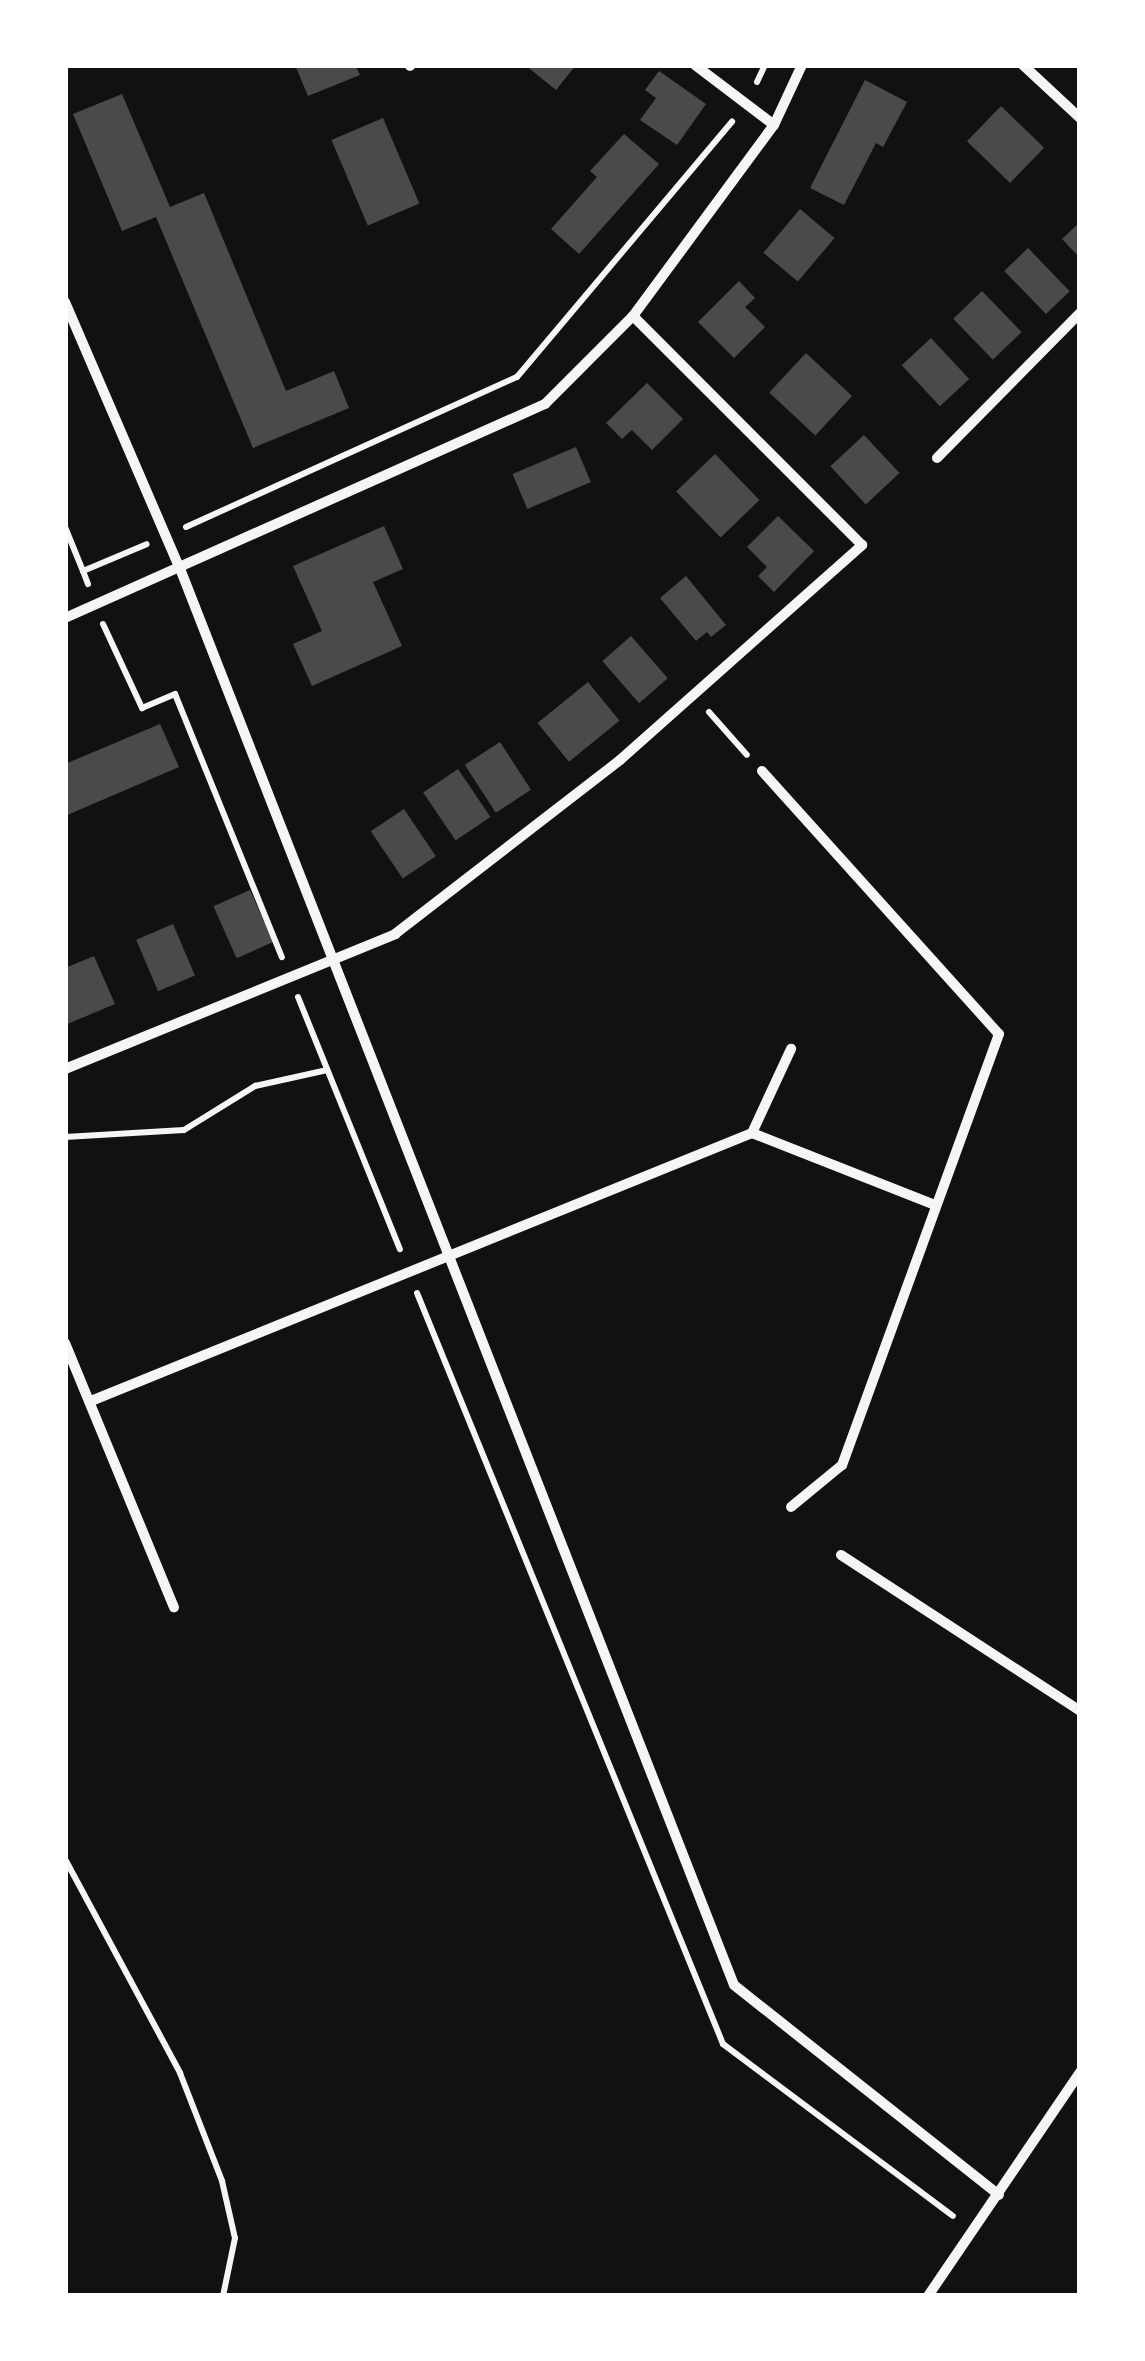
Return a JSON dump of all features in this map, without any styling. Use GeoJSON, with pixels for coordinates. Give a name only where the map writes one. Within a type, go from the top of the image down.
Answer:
{"type":"FeatureCollection","features":[{"type":"Feature","properties":{"kind":"street"},"geometry":{"type":"LineString","coordinates":[[695,65],[774,125]]}},
{"type":"Feature","properties":{"kind":"street"},"geometry":{"type":"LineString","coordinates":[[65,618],[181,572],[544,404],[633,316],[774,125],[802,65]]}},
{"type":"Feature","properties":{"kind":"street"},"geometry":{"type":"LineString","coordinates":[[1023,65],[1080,118]]}},
{"type":"Feature","properties":{"kind":"street"},"geometry":{"type":"LineString","coordinates":[[65,302],[181,572],[734,1985],[999,2195]]}},
{"type":"Feature","properties":{"kind":"street"},"geometry":{"type":"LineString","coordinates":[[937,458],[1080,313]]}},
{"type":"Feature","properties":{"kind":"street"},"geometry":{"type":"LineString","coordinates":[[65,1069],[334,963],[395,934],[694,696],[862,546],[633,316]]}},
{"type":"Feature","properties":{"kind":"street"},"geometry":{"type":"LineString","coordinates":[[762,771],[999,1034],[842,1465],[792,1507]]}},
{"type":"Feature","properties":{"kind":"street"},"geometry":{"type":"LineString","coordinates":[[752,1133],[792,1049]]}},
{"type":"Feature","properties":{"kind":"street"},"geometry":{"type":"LineString","coordinates":[[91,1401],[752,1133],[936,1204]]}},
{"type":"Feature","properties":{"kind":"street"},"geometry":{"type":"LineString","coordinates":[[65,1343],[174,1607]]}},
{"type":"Feature","properties":{"kind":"street"},"geometry":{"type":"LineString","coordinates":[[842,1555],[1080,1711]]}},
{"type":"Feature","properties":{"kind":"street"},"geometry":{"type":"LineString","coordinates":[[928,2296],[1080,2072]]}},
{"type":"Feature","properties":{"kind":"path"},"geometry":{"type":"LineString","coordinates":[[83,571],[517,378],[746,105],[765,65]]}},
{"type":"Feature","properties":{"kind":"path"},"geometry":{"type":"LineString","coordinates":[[65,528],[94,605],[142,708],[174,694],[418,1296]]}},
{"type":"Feature","properties":{"kind":"path"},"geometry":{"type":"LineString","coordinates":[[694,696],[762,771]]}},
{"type":"Feature","properties":{"kind":"path"},"geometry":{"type":"LineString","coordinates":[[65,1138],[184,1130],[254,1086],[327,1070]]}},
{"type":"Feature","properties":{"kind":"path"},"geometry":{"type":"LineString","coordinates":[[65,1860],[180,2073],[222,2181],[235,2238],[223,2296]]}},
{"type":"Feature","properties":{"kind":"building"},"geometry":{"type":"Polygon","coordinates":[[[295,65],[355,65],[360,75],[308,96],[295,65]]]}},
{"type":"Feature","properties":{"kind":"building"},"geometry":{"type":"Polygon","coordinates":[[[525,65],[576,65],[556,90],[525,65]]]}},
{"type":"Feature","properties":{"kind":"building"},"geometry":{"type":"Polygon","coordinates":[[[659,71],[706,104],[677,145],[640,120],[656,98],[645,90],[659,71]]]}},
{"type":"Feature","properties":{"kind":"building"},"geometry":{"type":"Polygon","coordinates":[[[865,80],[907,102],[883,147],[876,143],[844,205],[810,188],[865,80]]]}},
{"type":"Feature","properties":{"kind":"building"},"geometry":{"type":"Polygon","coordinates":[[[122,94],[170,207],[204,193],[286,391],[334,371],[349,408],[253,448],[156,217],[122,231],[73,114],[122,94]]]}},
{"type":"Feature","properties":{"kind":"building"},"geometry":{"type":"Polygon","coordinates":[[[1001,106],[1044,148],[1010,183],[967,141],[1001,106]]]}},
{"type":"Feature","properties":{"kind":"building"},"geometry":{"type":"Polygon","coordinates":[[[383,118],[419,204],[368,225],[331,140],[383,118]]]}},
{"type":"Feature","properties":{"kind":"building"},"geometry":{"type":"Polygon","coordinates":[[[624,134],[659,164],[579,254],[551,229],[597,177],[590,171],[624,134]]]}},
{"type":"Feature","properties":{"kind":"building"},"geometry":{"type":"Polygon","coordinates":[[[800,209],[834,238],[798,282],[763,253],[800,209]]]}},
{"type":"Feature","properties":{"kind":"building"},"geometry":{"type":"Polygon","coordinates":[[[1080,222],[1080,258],[1062,239],[1080,222]]]}},
{"type":"Feature","properties":{"kind":"building"},"geometry":{"type":"Polygon","coordinates":[[[1028,248],[1070,291],[1046,314],[1004,271],[1028,248]]]}},
{"type":"Feature","properties":{"kind":"building"},"geometry":{"type":"Polygon","coordinates":[[[739,281],[755,298],[745,307],[765,327],[734,358],[698,322],[739,281]]]}},
{"type":"Feature","properties":{"kind":"building"},"geometry":{"type":"Polygon","coordinates":[[[982,291],[1022,332],[993,360],[953,319],[982,291]]]}},
{"type":"Feature","properties":{"kind":"building"},"geometry":{"type":"Polygon","coordinates":[[[931,338],[969,379],[940,406],[902,365],[931,338]]]}},
{"type":"Feature","properties":{"kind":"building"},"geometry":{"type":"Polygon","coordinates":[[[806,353],[852,396],[815,435],[769,392],[806,353]]]}},
{"type":"Feature","properties":{"kind":"building"},"geometry":{"type":"Polygon","coordinates":[[[647,383],[683,419],[652,450],[632,430],[622,439],[606,423],[647,383]]]}},
{"type":"Feature","properties":{"kind":"building"},"geometry":{"type":"Polygon","coordinates":[[[864,435],[899,473],[866,504],[830,466],[864,435]]]}},
{"type":"Feature","properties":{"kind":"building"},"geometry":{"type":"Polygon","coordinates":[[[576,447],[591,482],[527,509],[512,474],[576,447]]]}},
{"type":"Feature","properties":{"kind":"building"},"geometry":{"type":"Polygon","coordinates":[[[715,454],[759,500],[721,538],[676,492],[715,454]]]}},
{"type":"Feature","properties":{"kind":"building"},"geometry":{"type":"Polygon","coordinates":[[[778,516],[814,551],[774,592],[758,576],[767,567],[747,547],[778,516]]]}},
{"type":"Feature","properties":{"kind":"building"},"geometry":{"type":"Polygon","coordinates":[[[384,526],[403,569],[373,582],[402,646],[312,686],[293,644],[322,631],[293,566],[384,526]]]}},
{"type":"Feature","properties":{"kind":"building"},"geometry":{"type":"Polygon","coordinates":[[[686,576],[726,625],[711,637],[707,632],[696,641],[660,598],[686,576]]]}},
{"type":"Feature","properties":{"kind":"building"},"geometry":{"type":"Polygon","coordinates":[[[631,636],[668,678],[639,703],[602,661],[631,636]]]}},
{"type":"Feature","properties":{"kind":"building"},"geometry":{"type":"Polygon","coordinates":[[[588,682],[619,721],[569,762],[537,723],[588,682]]]}},
{"type":"Feature","properties":{"kind":"building"},"geometry":{"type":"Polygon","coordinates":[[[160,724],[179,767],[65,816],[65,764],[160,724]]]}},
{"type":"Feature","properties":{"kind":"building"},"geometry":{"type":"Polygon","coordinates":[[[500,742],[531,790],[496,813],[465,765],[500,742]]]}},
{"type":"Feature","properties":{"kind":"building"},"geometry":{"type":"Polygon","coordinates":[[[458,769],[490,817],[456,841],[423,792],[458,769]]]}},
{"type":"Feature","properties":{"kind":"building"},"geometry":{"type":"Polygon","coordinates":[[[404,809],[436,856],[403,879],[371,831],[404,809]]]}},
{"type":"Feature","properties":{"kind":"building"},"geometry":{"type":"Polygon","coordinates":[[[250,890],[273,942],[237,958],[213,906],[250,890]]]}},
{"type":"Feature","properties":{"kind":"building"},"geometry":{"type":"Polygon","coordinates":[[[173,924],[195,976],[158,991],[136,940],[173,924]]]}},
{"type":"Feature","properties":{"kind":"building"},"geometry":{"type":"Polygon","coordinates":[[[94,956],[115,1004],[65,1025],[65,968],[94,956]]]}}]}
